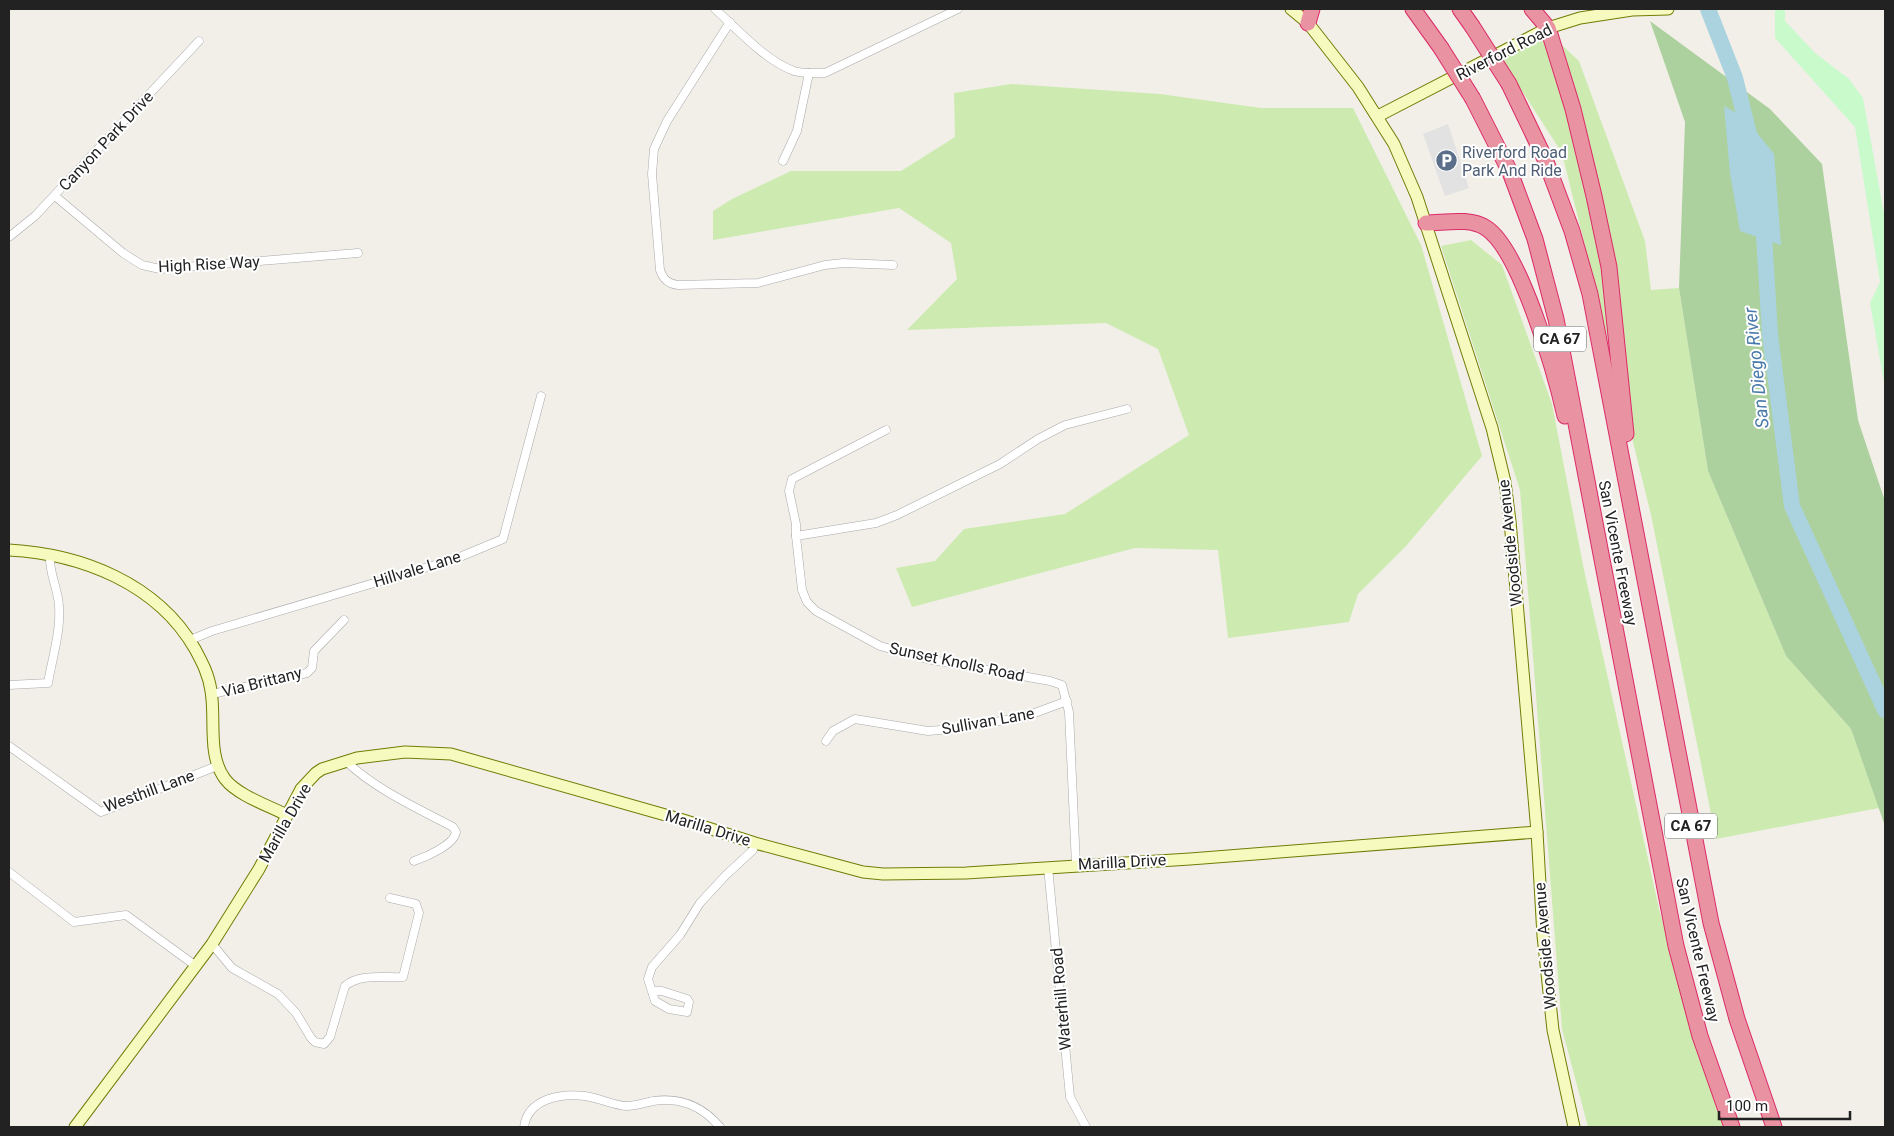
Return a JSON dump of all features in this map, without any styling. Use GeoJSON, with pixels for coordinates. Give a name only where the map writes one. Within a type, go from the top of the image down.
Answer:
{"type":"FeatureCollection","features":[{"type":"Feature","properties":{"kind":"highway","name":"San Vicente Freeway"},"geometry":{"type":"LineString","coordinates":[[1412,9],[1441,48],[1473,99],[1510,172],[1535,239],[1556,319],[1676,946],[1700,1036],[1732,1127]]}},
{"type":"Feature","properties":{"kind":"highway","name":"San Vicente Freeway"},"geometry":{"type":"LineString","coordinates":[[1460,9],[1509,84],[1545,159],[1577,249],[1590,294],[1711,923],[1737,1019],[1774,1127]]}},
{"type":"Feature","properties":{"kind":"highway"},"geometry":{"type":"LineString","coordinates":[[1532,9],[1548,28],[1580,138],[1609,266],[1633,518]]}},
{"type":"Feature","properties":{"kind":"highway"},"geometry":{"type":"LineString","coordinates":[[1426,223],[1470,222],[1486,227],[1496,236],[1508,256],[1529,300],[1547,349],[1607,590]]}},
{"type":"Feature","properties":{"kind":"street"},"geometry":{"type":"LineString","coordinates":[[715,9],[762,53],[794,71],[809,73],[825,73],[958,9]]}},
{"type":"Feature","properties":{"kind":"street","name":"Woodside Avenue"},"geometry":{"type":"LineString","coordinates":[[1291,9],[1310,16],[1378,116],[1394,144],[1418,198],[1492,428],[1505,482],[1510,520],[1543,936],[1553,1030],[1574,1127]]}},
{"type":"Feature","properties":{"kind":"street","name":"Riverford Road"},"geometry":{"type":"LineString","coordinates":[[1378,116],[1548,28],[1580,18],[1632,9],[1668,9]]}},
{"type":"Feature","properties":{"kind":"street"},"geometry":{"type":"LineString","coordinates":[[730,22],[667,121],[654,149],[652,174],[660,270],[663,278],[669,283],[678,285],[758,283],[825,265],[843,263],[893,265]]}},
{"type":"Feature","properties":{"kind":"street","name":"Canyon Park Drive"},"geometry":{"type":"LineString","coordinates":[[9,237],[27,224],[55,196],[199,41]]}},
{"type":"Feature","properties":{"kind":"street"},"geometry":{"type":"LineString","coordinates":[[783,160],[797,131],[809,73]]}},
{"type":"Feature","properties":{"kind":"street","name":"High Rise Way"},"geometry":{"type":"LineString","coordinates":[[55,196],[123,253],[142,265],[160,269],[358,253]]}},
{"type":"Feature","properties":{"kind":"street","name":"Hillvale Lane"},"geometry":{"type":"LineString","coordinates":[[190,640],[212,631],[455,558],[503,539],[541,396]]}},
{"type":"Feature","properties":{"kind":"street"},"geometry":{"type":"LineString","coordinates":[[886,430],[792,479],[789,491],[796,524],[796,536],[876,522],[897,515],[1000,464],[1038,439],[1065,426],[1127,409]]}},
{"type":"Feature","properties":{"kind":"street","name":"Sunset Knolls Road"},"geometry":{"type":"LineString","coordinates":[[796,536],[802,590],[807,602],[816,611],[880,646],[927,659],[1050,681],[1062,685],[1067,701]]}},
{"type":"Feature","properties":{"kind":"street"},"geometry":{"type":"LineString","coordinates":[[9,550],[32,552],[92,566],[132,584],[159,605],[190,640],[204,665],[212,694],[214,746],[217,766],[224,778],[237,790],[287,815]]}},
{"type":"Feature","properties":{"kind":"street"},"geometry":{"type":"LineString","coordinates":[[9,685],[48,683],[59,613],[58,597],[50,565],[50,556]]}},
{"type":"Feature","properties":{"kind":"street","name":"Via Brittany"},"geometry":{"type":"LineString","coordinates":[[212,694],[307,673],[312,668],[314,651],[344,620]]}},
{"type":"Feature","properties":{"kind":"street"},"geometry":{"type":"LineString","coordinates":[[1067,701],[1076,865]]}},
{"type":"Feature","properties":{"kind":"street","name":"Sullivan Lane"},"geometry":{"type":"LineString","coordinates":[[826,741],[833,731],[855,719],[928,731],[952,729],[1024,717],[1067,701]]}},
{"type":"Feature","properties":{"kind":"street","name":"Westhill Lane"},"geometry":{"type":"LineString","coordinates":[[9,746],[101,812],[217,766]]}},
{"type":"Feature","properties":{"kind":"street","name":"Marilla Drive"},"geometry":{"type":"LineString","coordinates":[[75,1127],[212,944],[258,869],[301,789],[316,773],[346,761],[405,752],[451,754],[683,820],[756,843],[863,872],[883,874],[959,873],[1190,859],[1536,832]]}},
{"type":"Feature","properties":{"kind":"street"},"geometry":{"type":"LineString","coordinates":[[346,761],[355,770],[453,827],[456,832],[452,840],[429,856],[414,861]]}},
{"type":"Feature","properties":{"kind":"street"},"geometry":{"type":"LineString","coordinates":[[652,991],[662,991],[687,999],[689,1002],[687,1012],[669,1009],[655,1001],[648,979],[652,968],[680,935],[700,903],[726,875],[754,850],[756,843]]}},
{"type":"Feature","properties":{"kind":"street","name":"Waterhill Road"},"geometry":{"type":"LineString","coordinates":[[1048,867],[1070,1097],[1086,1127]]}},
{"type":"Feature","properties":{"kind":"street"},"geometry":{"type":"LineString","coordinates":[[9,872],[74,922],[126,916],[196,966]]}},
{"type":"Feature","properties":{"kind":"street"},"geometry":{"type":"LineString","coordinates":[[212,944],[232,968],[268,986],[278,994],[296,1013],[311,1038],[315,1042],[324,1044],[330,1037],[345,986],[351,981],[362,978],[403,977],[419,913],[416,904],[390,898]]}},
{"type":"Feature","properties":{"kind":"street"},"geometry":{"type":"LineString","coordinates":[[524,1127],[528,1116],[536,1106],[546,1100],[565,1096],[584,1096],[626,1106],[666,1100],[682,1101],[704,1111],[720,1127]]}},
{"type":"Feature","properties":{"kind":"green space"},"geometry":{"type":"Polygon","coordinates":[[[1775,9],[1785,9],[1785,21],[1815,53],[1849,79],[1863,98],[1885,219],[1885,388],[1870,303],[1880,282],[1855,127],[1775,38],[1775,9]]]}},
{"type":"Feature","properties":{"kind":"green space"},"geometry":{"type":"Polygon","coordinates":[[[1650,21],[1770,109],[1822,164],[1858,420],[1885,501],[1885,826],[1851,729],[1786,656],[1708,471],[1679,288],[1685,122],[1650,21]]]}},
{"type":"Feature","properties":{"kind":"green space"},"geometry":{"type":"Polygon","coordinates":[[[1550,34],[1579,61],[1645,241],[1651,290],[1679,288],[1708,471],[1786,656],[1851,729],[1879,808],[1716,839],[1651,515],[1562,153],[1502,60],[1550,34]]]}},
{"type":"Feature","properties":{"kind":"green space"},"geometry":{"type":"Polygon","coordinates":[[[1011,84],[1160,94],[1261,108],[1353,108],[1421,245],[1482,456],[1407,545],[1358,594],[1349,622],[1228,638],[1218,550],[1135,548],[912,607],[896,568],[935,561],[964,529],[1065,514],[1189,435],[1158,349],[1106,323],[907,330],[957,279],[951,243],[899,208],[713,240],[713,211],[732,199],[791,171],[901,171],[955,137],[954,93],[1011,84]]]}},
{"type":"Feature","properties":{"kind":"green space"},"geometry":{"type":"Polygon","coordinates":[[[1471,240],[1502,265],[1552,404],[1584,570],[1660,913],[1705,1061],[1729,1127],[1588,1127],[1562,1029],[1520,490],[1441,246],[1471,240]]]}},
{"type":"Feature","properties":{"kind":"shaded area","name":"Riverford Road Park And Ride"},"geometry":{"type":"Polygon","coordinates":[[[1448,124],[1469,188],[1445,196],[1423,134],[1448,124]]]}},
{"type":"Feature","properties":{"kind":"water"},"geometry":{"type":"Polygon","coordinates":[[[1724,106],[1745,118],[1774,154],[1781,245],[1740,231],[1730,173],[1724,106]]]}},
{"type":"Feature","properties":{"kind":"waterway","name":"San Diego River"},"geometry":{"type":"LineString","coordinates":[[1708,9],[1735,78],[1750,138]]}},
{"type":"Feature","properties":{"kind":"waterway","name":"San Diego River"},"geometry":{"type":"LineString","coordinates":[[1763,219],[1770,335],[1792,506],[1885,710]]}},
{"type":"Feature","properties":{"kind":"place","name":"Riverford Road Park And Ride"},"geometry":{"type":"Point","coordinates":[1446,161]}}]}
